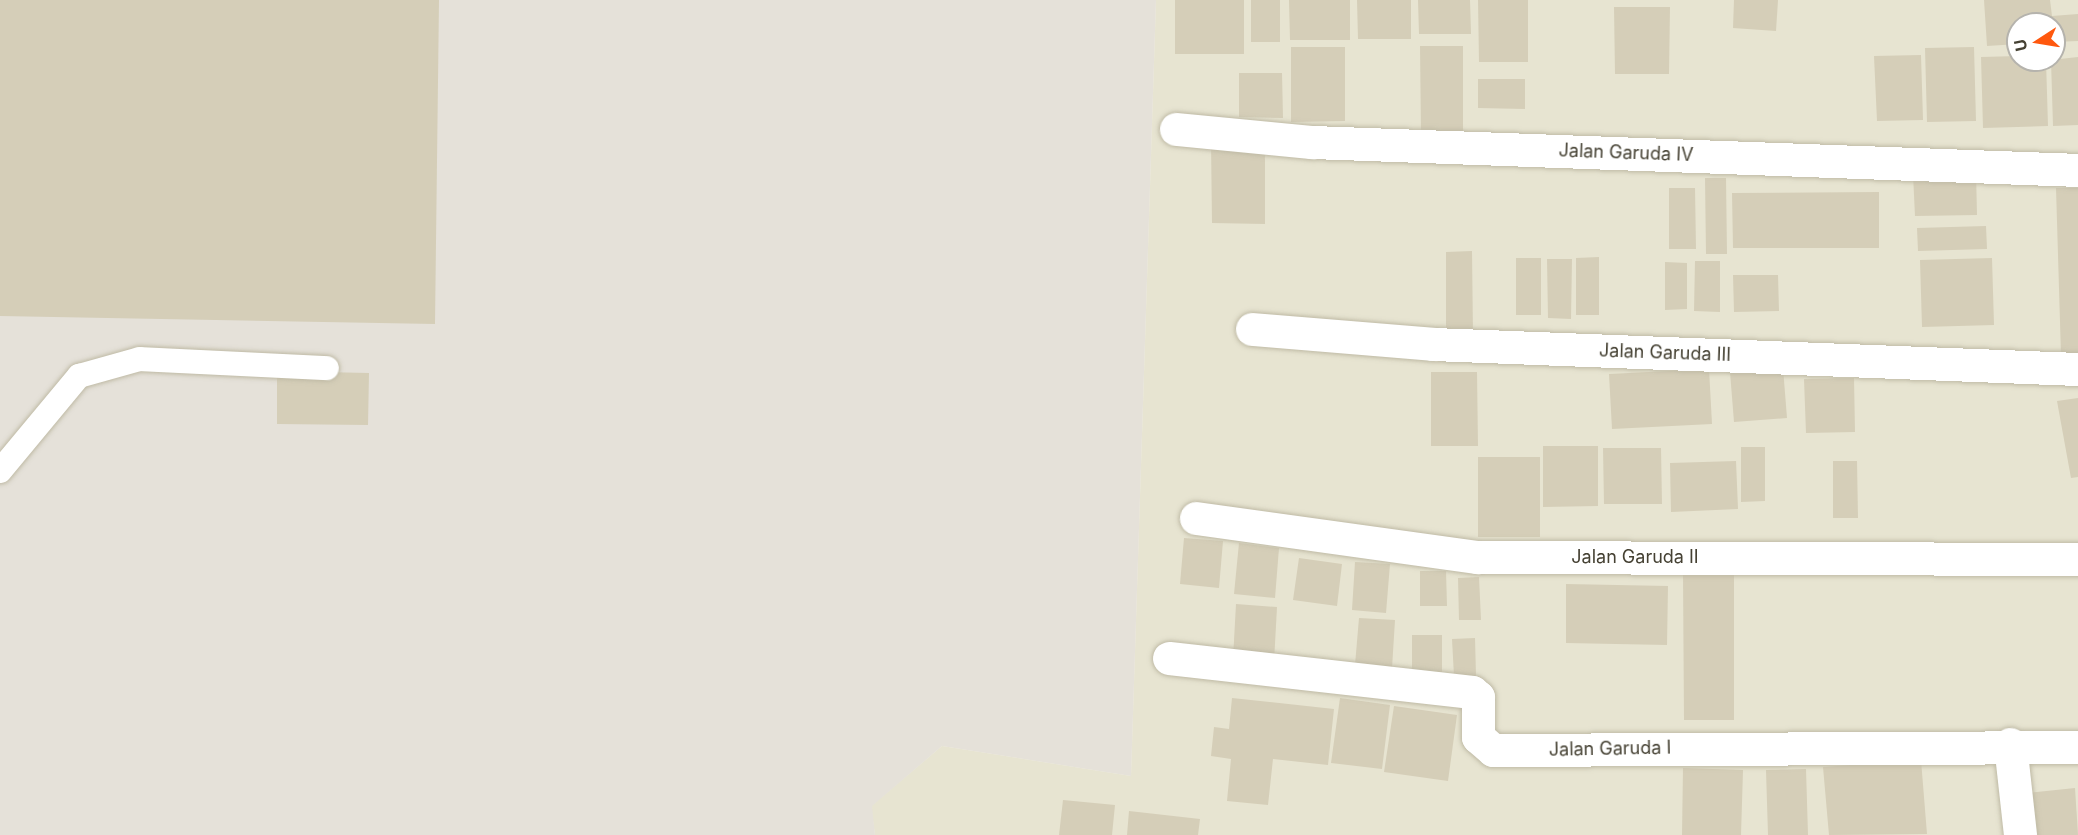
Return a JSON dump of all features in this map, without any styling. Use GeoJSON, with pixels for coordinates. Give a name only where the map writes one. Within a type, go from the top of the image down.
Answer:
{"type":"FeatureCollection","features":[{"type":"Feature","properties":{"kind":"street","name":"Jalan Garuda IV"},"geometry":{"type":"LineString","coordinates":[[1176,129],[1312,142],[2078,170]]}},
{"type":"Feature","properties":{"kind":"street","name":"Jalan Garuda III"},"geometry":{"type":"LineString","coordinates":[[1252,330],[1433,344],[2078,369]]}},
{"type":"Feature","properties":{"kind":"street","name":"Jalan Garuda II"},"geometry":{"type":"LineString","coordinates":[[1196,518],[1477,557],[2078,559]]}},
{"type":"Feature","properties":{"kind":"street","name":"Jalan Garuda I"},"geometry":{"type":"LineString","coordinates":[[1169,658],[1472,692],[1478,697],[1478,737],[1493,750],[2011,766]]}},
{"type":"Feature","properties":{"kind":"street"},"geometry":{"type":"LineString","coordinates":[[2020,835],[2011,766],[2078,747]]}},
{"type":"Feature","properties":{"kind":"lane"},"geometry":{"type":"LineString","coordinates":[[0,471],[79,376],[140,359],[327,368]]}},
{"type":"Feature","properties":{"kind":"shaded area"},"geometry":{"type":"Polygon","coordinates":[[[0,0],[1156,0],[1131,776],[942,746],[872,806],[875,835],[0,835],[0,0]]]}},
{"type":"Feature","properties":{"kind":"shaded area"},"geometry":{"type":"Polygon","coordinates":[[[1156,0],[2078,0],[2078,835],[875,835],[871,806],[942,746],[1131,776],[1156,0]]]}},
{"type":"Feature","properties":{"kind":"building"},"geometry":{"type":"Polygon","coordinates":[[[0,0],[439,0],[435,324],[0,316],[0,0]]]}},
{"type":"Feature","properties":{"kind":"building"},"geometry":{"type":"Polygon","coordinates":[[[1175,0],[1244,0],[1244,54],[1175,54],[1175,0]]]}},
{"type":"Feature","properties":{"kind":"building"},"geometry":{"type":"Polygon","coordinates":[[[1251,0],[1280,0],[1280,42],[1251,42],[1251,0]]]}},
{"type":"Feature","properties":{"kind":"building"},"geometry":{"type":"Polygon","coordinates":[[[1289,0],[1350,0],[1350,40],[1290,40],[1289,0]]]}},
{"type":"Feature","properties":{"kind":"building"},"geometry":{"type":"Polygon","coordinates":[[[1357,0],[1411,0],[1411,39],[1358,39],[1357,0]]]}},
{"type":"Feature","properties":{"kind":"building"},"geometry":{"type":"Polygon","coordinates":[[[1418,0],[1470,0],[1471,34],[1419,34],[1418,0]]]}},
{"type":"Feature","properties":{"kind":"building"},"geometry":{"type":"Polygon","coordinates":[[[1478,0],[1528,0],[1528,62],[1479,62],[1478,0]]]}},
{"type":"Feature","properties":{"kind":"building"},"geometry":{"type":"Polygon","coordinates":[[[1734,0],[1778,0],[1776,31],[1733,28],[1734,0]]]}},
{"type":"Feature","properties":{"kind":"building"},"geometry":{"type":"Polygon","coordinates":[[[1984,0],[2050,0],[2052,12],[2006,12],[2006,45],[1987,46],[1984,0]]]}},
{"type":"Feature","properties":{"kind":"building"},"geometry":{"type":"Polygon","coordinates":[[[1614,7],[1670,7],[1669,74],[1615,74],[1614,7]]]}},
{"type":"Feature","properties":{"kind":"building"},"geometry":{"type":"Polygon","coordinates":[[[2078,14],[2078,41],[2066,42],[2066,15],[2078,14]]]}},
{"type":"Feature","properties":{"kind":"building"},"geometry":{"type":"Polygon","coordinates":[[[1420,46],[1463,46],[1463,135],[1421,135],[1420,46]]]}},
{"type":"Feature","properties":{"kind":"building"},"geometry":{"type":"Polygon","coordinates":[[[1291,47],[1345,47],[1345,121],[1291,122],[1291,47]]]}},
{"type":"Feature","properties":{"kind":"building"},"geometry":{"type":"Polygon","coordinates":[[[1974,47],[1976,121],[1927,122],[1925,48],[1974,47]]]}},
{"type":"Feature","properties":{"kind":"building"},"geometry":{"type":"Polygon","coordinates":[[[1921,55],[1923,120],[1877,121],[1874,56],[1921,55]]]}},
{"type":"Feature","properties":{"kind":"building"},"geometry":{"type":"Polygon","coordinates":[[[2006,56],[2006,72],[2046,72],[2048,126],[1983,128],[1981,57],[2006,56]]]}},
{"type":"Feature","properties":{"kind":"building"},"geometry":{"type":"Polygon","coordinates":[[[2078,57],[2078,125],[2053,126],[2051,72],[2066,72],[2066,58],[2078,57]]]}},
{"type":"Feature","properties":{"kind":"building"},"geometry":{"type":"Polygon","coordinates":[[[1239,73],[1282,73],[1283,118],[1239,117],[1239,73]]]}},
{"type":"Feature","properties":{"kind":"building"},"geometry":{"type":"Polygon","coordinates":[[[1478,79],[1525,79],[1525,109],[1478,108],[1478,79]]]}},
{"type":"Feature","properties":{"kind":"building"},"geometry":{"type":"Polygon","coordinates":[[[1211,142],[1265,143],[1265,224],[1212,223],[1211,142]]]}},
{"type":"Feature","properties":{"kind":"building"},"geometry":{"type":"Polygon","coordinates":[[[1976,172],[1977,215],[1915,216],[1913,174],[1976,172]]]}},
{"type":"Feature","properties":{"kind":"building"},"geometry":{"type":"Polygon","coordinates":[[[1705,178],[1726,178],[1727,254],[1706,254],[1705,178]]]}},
{"type":"Feature","properties":{"kind":"building"},"geometry":{"type":"Polygon","coordinates":[[[1669,188],[1695,188],[1696,249],[1669,249],[1669,188]]]}},
{"type":"Feature","properties":{"kind":"building"},"geometry":{"type":"Polygon","coordinates":[[[2056,188],[2078,188],[2078,355],[2061,355],[2056,188]]]}},
{"type":"Feature","properties":{"kind":"building"},"geometry":{"type":"Polygon","coordinates":[[[1879,192],[1879,248],[1733,248],[1732,193],[1879,192]]]}},
{"type":"Feature","properties":{"kind":"building"},"geometry":{"type":"Polygon","coordinates":[[[1986,226],[1987,249],[1918,251],[1917,228],[1986,226]]]}},
{"type":"Feature","properties":{"kind":"building"},"geometry":{"type":"Polygon","coordinates":[[[1472,251],[1473,335],[1446,336],[1446,252],[1472,251]]]}},
{"type":"Feature","properties":{"kind":"building"},"geometry":{"type":"Polygon","coordinates":[[[1599,257],[1599,315],[1576,315],[1576,258],[1599,257]]]}},
{"type":"Feature","properties":{"kind":"building"},"geometry":{"type":"Polygon","coordinates":[[[1516,258],[1541,258],[1541,315],[1516,315],[1516,258]]]}},
{"type":"Feature","properties":{"kind":"building"},"geometry":{"type":"Polygon","coordinates":[[[1992,258],[1994,325],[1922,327],[1920,260],[1992,258]]]}},
{"type":"Feature","properties":{"kind":"building"},"geometry":{"type":"Polygon","coordinates":[[[1547,259],[1572,259],[1571,319],[1548,318],[1547,259]]]}},
{"type":"Feature","properties":{"kind":"building"},"geometry":{"type":"Polygon","coordinates":[[[1695,261],[1720,261],[1720,312],[1694,311],[1695,261]]]}},
{"type":"Feature","properties":{"kind":"building"},"geometry":{"type":"Polygon","coordinates":[[[1665,262],[1687,263],[1687,309],[1665,310],[1665,262]]]}},
{"type":"Feature","properties":{"kind":"building"},"geometry":{"type":"Polygon","coordinates":[[[1733,275],[1778,275],[1779,311],[1734,312],[1733,275]]]}},
{"type":"Feature","properties":{"kind":"building"},"geometry":{"type":"Polygon","coordinates":[[[1783,368],[1787,418],[1734,422],[1730,372],[1783,368]]]}},
{"type":"Feature","properties":{"kind":"building"},"geometry":{"type":"Polygon","coordinates":[[[1709,369],[1712,424],[1612,429],[1609,374],[1709,369]]]}},
{"type":"Feature","properties":{"kind":"building"},"geometry":{"type":"Polygon","coordinates":[[[277,371],[369,373],[368,425],[277,424],[277,371]]]}},
{"type":"Feature","properties":{"kind":"building"},"geometry":{"type":"Polygon","coordinates":[[[1431,372],[1477,372],[1478,446],[1431,446],[1431,372]]]}},
{"type":"Feature","properties":{"kind":"building"},"geometry":{"type":"Polygon","coordinates":[[[1854,378],[1855,432],[1806,433],[1804,379],[1854,378]]]}},
{"type":"Feature","properties":{"kind":"building"},"geometry":{"type":"Polygon","coordinates":[[[2078,398],[2078,477],[2071,478],[2057,401],[2078,398]]]}},
{"type":"Feature","properties":{"kind":"building"},"geometry":{"type":"Polygon","coordinates":[[[1543,446],[1598,446],[1598,506],[1543,507],[1543,446]]]}},
{"type":"Feature","properties":{"kind":"building"},"geometry":{"type":"Polygon","coordinates":[[[1741,447],[1765,447],[1765,501],[1741,502],[1741,447]]]}},
{"type":"Feature","properties":{"kind":"building"},"geometry":{"type":"Polygon","coordinates":[[[1603,448],[1661,448],[1662,504],[1604,504],[1603,448]]]}},
{"type":"Feature","properties":{"kind":"building"},"geometry":{"type":"Polygon","coordinates":[[[1478,457],[1540,457],[1540,537],[1478,537],[1478,457]]]}},
{"type":"Feature","properties":{"kind":"building"},"geometry":{"type":"Polygon","coordinates":[[[1736,461],[1738,509],[1671,512],[1670,463],[1736,461]]]}},
{"type":"Feature","properties":{"kind":"building"},"geometry":{"type":"Polygon","coordinates":[[[1833,461],[1857,461],[1858,518],[1833,518],[1833,461]]]}},
{"type":"Feature","properties":{"kind":"building"},"geometry":{"type":"Polygon","coordinates":[[[1184,538],[1223,541],[1219,588],[1180,584],[1184,538]]]}},
{"type":"Feature","properties":{"kind":"building"},"geometry":{"type":"Polygon","coordinates":[[[1239,543],[1279,548],[1275,598],[1234,594],[1239,543]]]}},
{"type":"Feature","properties":{"kind":"building"},"geometry":{"type":"Polygon","coordinates":[[[1299,558],[1342,564],[1337,606],[1293,600],[1299,558]]]}},
{"type":"Feature","properties":{"kind":"building"},"geometry":{"type":"Polygon","coordinates":[[[1355,562],[1390,564],[1386,613],[1352,610],[1355,562]]]}},
{"type":"Feature","properties":{"kind":"building"},"geometry":{"type":"Polygon","coordinates":[[[1420,571],[1446,571],[1447,606],[1420,606],[1420,571]]]}},
{"type":"Feature","properties":{"kind":"building"},"geometry":{"type":"Polygon","coordinates":[[[1683,575],[1734,575],[1734,720],[1684,720],[1683,575]]]}},
{"type":"Feature","properties":{"kind":"building"},"geometry":{"type":"Polygon","coordinates":[[[1479,577],[1481,620],[1459,620],[1458,578],[1479,577]]]}},
{"type":"Feature","properties":{"kind":"building"},"geometry":{"type":"Polygon","coordinates":[[[1566,584],[1668,586],[1667,645],[1566,643],[1566,584]]]}},
{"type":"Feature","properties":{"kind":"building"},"geometry":{"type":"Polygon","coordinates":[[[1236,604],[1277,607],[1274,662],[1233,659],[1236,604]]]}},
{"type":"Feature","properties":{"kind":"building"},"geometry":{"type":"Polygon","coordinates":[[[1359,618],[1395,620],[1392,668],[1355,665],[1359,618]]]}},
{"type":"Feature","properties":{"kind":"building"},"geometry":{"type":"Polygon","coordinates":[[[1412,635],[1442,635],[1442,672],[1412,672],[1412,635]]]}},
{"type":"Feature","properties":{"kind":"building"},"geometry":{"type":"Polygon","coordinates":[[[1475,638],[1476,676],[1454,676],[1452,639],[1475,638]]]}},
{"type":"Feature","properties":{"kind":"building"},"geometry":{"type":"Polygon","coordinates":[[[1232,698],[1334,709],[1328,765],[1273,759],[1268,805],[1227,801],[1231,759],[1211,756],[1214,727],[1229,729],[1232,698]]]}},
{"type":"Feature","properties":{"kind":"building"},"geometry":{"type":"Polygon","coordinates":[[[1340,698],[1390,705],[1382,769],[1331,763],[1340,698]]]}},
{"type":"Feature","properties":{"kind":"building"},"geometry":{"type":"Polygon","coordinates":[[[1394,706],[1457,715],[1448,781],[1384,772],[1394,706]]]}},
{"type":"Feature","properties":{"kind":"building"},"geometry":{"type":"Polygon","coordinates":[[[1921,760],[1927,834],[1829,835],[1823,767],[1921,760]]]}},
{"type":"Feature","properties":{"kind":"building"},"geometry":{"type":"Polygon","coordinates":[[[1683,768],[1743,770],[1741,835],[1682,835],[1683,768]]]}},
{"type":"Feature","properties":{"kind":"building"},"geometry":{"type":"Polygon","coordinates":[[[1806,769],[1808,835],[1768,835],[1766,770],[1806,769]]]}},
{"type":"Feature","properties":{"kind":"building"},"geometry":{"type":"Polygon","coordinates":[[[2075,788],[2078,835],[2033,835],[2027,793],[2075,788]]]}},
{"type":"Feature","properties":{"kind":"building"},"geometry":{"type":"Polygon","coordinates":[[[1063,800],[1115,805],[1112,835],[1059,835],[1063,800]]]}},
{"type":"Feature","properties":{"kind":"building"},"geometry":{"type":"Polygon","coordinates":[[[1129,811],[1200,819],[1198,835],[1127,835],[1129,811]]]}}]}
